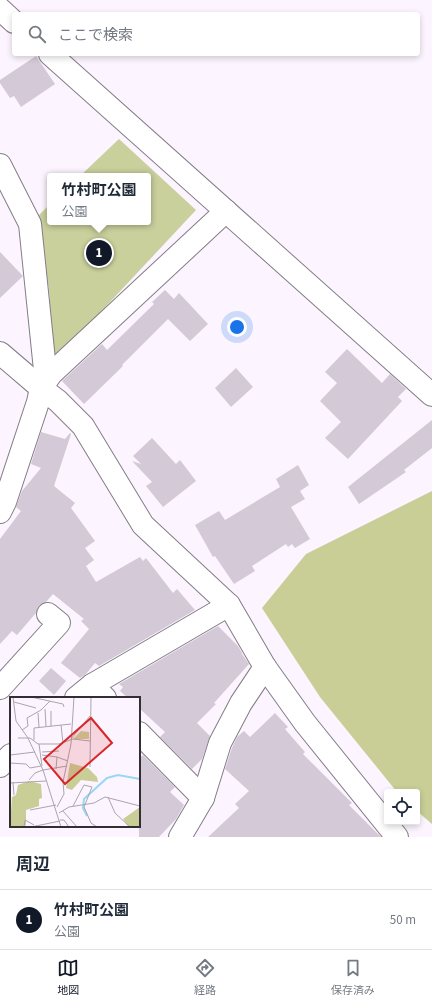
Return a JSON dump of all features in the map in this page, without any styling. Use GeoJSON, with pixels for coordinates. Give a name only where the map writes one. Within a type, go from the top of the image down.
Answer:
{"type":"FeatureCollection","features":[{"type":"Feature","properties":{"kind":"street"},"geometry":{"type":"LineString","coordinates":[[0,9],[12,20]]}},
{"type":"Feature","properties":{"kind":"street"},"geometry":{"type":"LineString","coordinates":[[52,56],[261,244],[432,395]]}},
{"type":"Feature","properties":{"kind":"street"},"geometry":{"type":"LineString","coordinates":[[0,165],[30,224],[45,370],[38,402],[2,504]]}},
{"type":"Feature","properties":{"kind":"street"},"geometry":{"type":"LineString","coordinates":[[41,388],[51,374],[226,211]]}},
{"type":"Feature","properties":{"kind":"street"},"geometry":{"type":"LineString","coordinates":[[0,353],[58,401],[83,426],[143,525],[229,605],[265,667],[306,723],[398,837]]}},
{"type":"Feature","properties":{"kind":"street"},"geometry":{"type":"LineString","coordinates":[[91,694],[229,605]]}},
{"type":"Feature","properties":{"kind":"street"},"geometry":{"type":"LineString","coordinates":[[0,688],[59,624]]}},
{"type":"Feature","properties":{"kind":"street"},"geometry":{"type":"LineString","coordinates":[[180,837],[203,798],[220,743],[241,703],[265,667]]}},
{"type":"Feature","properties":{"kind":"street"},"geometry":{"type":"LineString","coordinates":[[140,734],[203,798]]}},
{"type":"Feature","properties":{"kind":"street"},"geometry":{"type":"LineString","coordinates":[[0,766],[10,756]]}},
{"type":"Feature","properties":{"kind":"green space"},"geometry":{"type":"Polygon","coordinates":[[[119,139],[196,210],[53,363],[49,289],[37,217],[47,207],[47,225],[151,225],[151,173],[83,173],[119,139]]]}},
{"type":"Feature","properties":{"kind":"green space"},"geometry":{"type":"Polygon","coordinates":[[[432,491],[432,824],[420,814],[420,789],[395,789],[320,697],[262,608],[306,554],[432,491]]]}},
{"type":"Feature","properties":{"kind":"building"},"geometry":{"type":"Polygon","coordinates":[[[36,56],[55,84],[21,107],[14,96],[10,98],[0,83],[0,80],[36,56]]]}},
{"type":"Feature","properties":{"kind":"building"},"geometry":{"type":"Polygon","coordinates":[[[0,252],[23,276],[0,298],[0,252]]]}},
{"type":"Feature","properties":{"kind":"building"},"geometry":{"type":"Polygon","coordinates":[[[165,290],[174,299],[179,293],[208,324],[190,341],[168,319],[84,404],[62,381],[102,344],[107,350],[154,304],[152,302],[165,290]]]}},
{"type":"Feature","properties":{"kind":"building"},"geometry":{"type":"Polygon","coordinates":[[[347,349],[382,383],[390,374],[406,389],[398,397],[402,401],[348,459],[325,438],[341,422],[320,401],[337,383],[325,372],[347,349]]]}},
{"type":"Feature","properties":{"kind":"building"},"geometry":{"type":"Polygon","coordinates":[[[236,368],[253,387],[231,407],[215,388],[236,368]]]}},
{"type":"Feature","properties":{"kind":"building"},"geometry":{"type":"Polygon","coordinates":[[[432,420],[432,448],[404,470],[406,472],[359,504],[348,487],[432,420]]]}},
{"type":"Feature","properties":{"kind":"building"},"geometry":{"type":"Polygon","coordinates":[[[41,432],[65,439],[70,433],[71,434],[54,486],[75,503],[71,508],[95,541],[85,548],[94,560],[86,566],[96,582],[140,557],[143,561],[146,558],[173,593],[177,589],[195,610],[99,666],[95,663],[86,674],[80,678],[61,663],[89,629],[81,621],[84,619],[53,594],[46,602],[39,606],[36,613],[17,635],[12,631],[0,644],[0,539],[21,511],[16,507],[22,491],[41,468],[31,464],[41,432]]]}},
{"type":"Feature","properties":{"kind":"building"},"geometry":{"type":"Polygon","coordinates":[[[152,438],[176,464],[180,460],[196,481],[163,507],[146,486],[152,482],[132,461],[141,464],[133,456],[152,438]]]}},
{"type":"Feature","properties":{"kind":"building"},"geometry":{"type":"Polygon","coordinates":[[[298,465],[309,485],[300,491],[305,499],[291,507],[310,539],[295,548],[292,544],[288,547],[286,544],[252,566],[255,571],[234,584],[215,556],[213,557],[195,525],[219,511],[225,520],[280,487],[276,479],[298,465]]]}},
{"type":"Feature","properties":{"kind":"building"},"geometry":{"type":"Polygon","coordinates":[[[218,626],[238,646],[249,664],[214,703],[216,704],[197,723],[210,736],[202,759],[192,769],[160,737],[165,732],[140,709],[140,697],[127,697],[120,691],[123,687],[119,684],[218,626]]]}},
{"type":"Feature","properties":{"kind":"building"},"geometry":{"type":"Polygon","coordinates":[[[51,668],[66,681],[54,695],[39,681],[51,668]]]}},
{"type":"Feature","properties":{"kind":"building"},"geometry":{"type":"Polygon","coordinates":[[[275,713],[288,727],[285,729],[305,752],[303,754],[352,803],[349,805],[381,837],[208,837],[239,808],[235,804],[249,791],[225,769],[237,737],[244,731],[250,737],[275,713]]]}},
{"type":"Feature","properties":{"kind":"building"},"geometry":{"type":"Polygon","coordinates":[[[143,755],[175,787],[170,792],[184,805],[176,819],[159,837],[139,837],[140,758],[143,755]]]}},
{"type":"Feature","properties":{"kind":"place","name":"竹村町公園"},"geometry":{"type":"Point","coordinates":[99,253]}}]}
